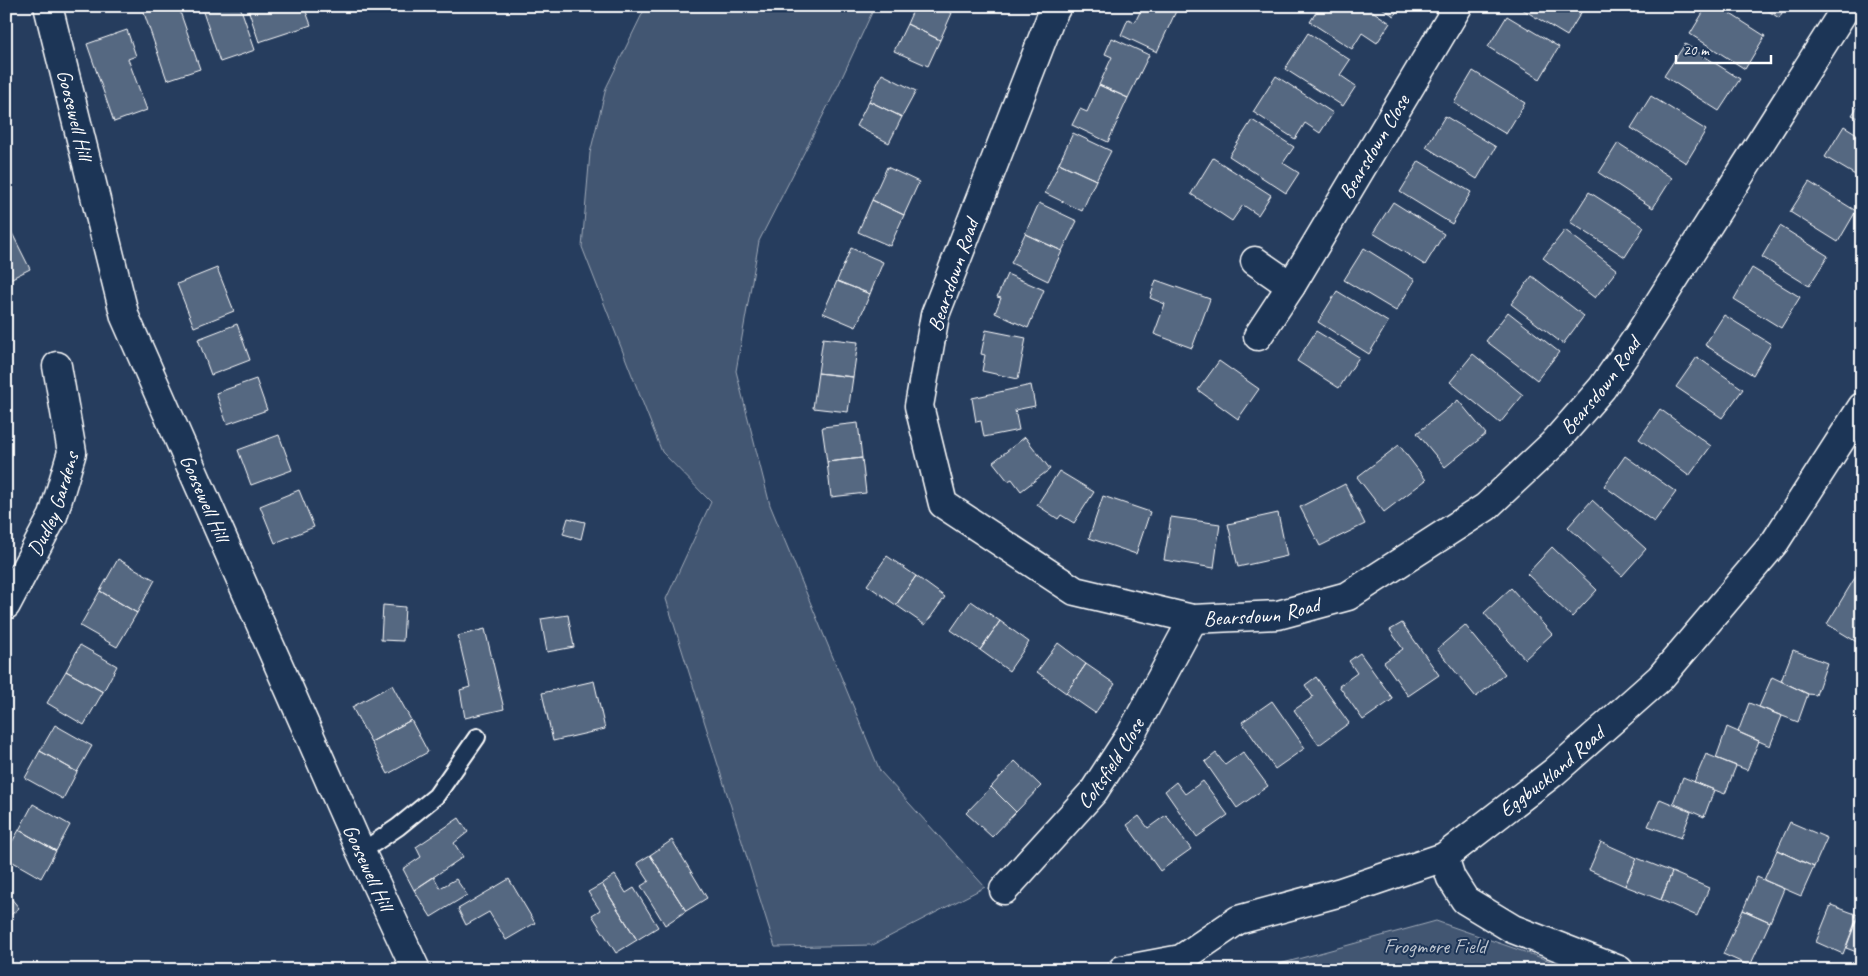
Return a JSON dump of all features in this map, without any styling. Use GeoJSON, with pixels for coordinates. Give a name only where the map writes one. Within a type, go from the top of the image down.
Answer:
{"type":"FeatureCollection","features":[{"type":"Feature","properties":{"kind":"street","name":"Goosewell Hill"},"geometry":{"type":"LineString","coordinates":[[48,6],[125,317],[361,852],[416,970]]}},
{"type":"Feature","properties":{"kind":"street","name":"Bearsdown Road"},"geometry":{"type":"LineString","coordinates":[[1057,6],[1051,17],[935,315],[919,406],[943,504],[1075,591],[1193,620],[1278,615],[1348,596],[1486,507],[1553,444],[1602,388],[1638,336],[1848,6]]}},
{"type":"Feature","properties":{"kind":"street","name":"Bearsdown Close"},"geometry":{"type":"LineString","coordinates":[[1258,336],[1458,6]]}},
{"type":"Feature","properties":{"kind":"street"},"geometry":{"type":"LineString","coordinates":[[1255,261],[1290,286]]}},
{"type":"Feature","properties":{"kind":"street","name":"Dudley Gardens"},"geometry":{"type":"LineString","coordinates":[[6,605],[53,516],[72,452],[57,366]]}},
{"type":"Feature","properties":{"kind":"street","name":"Eggbuckland Road"},"geometry":{"type":"LineString","coordinates":[[1122,970],[1181,959],[1238,920],[1341,892],[1444,857],[1554,772],[1660,678],[1775,542],[1862,407]]}},
{"type":"Feature","properties":{"kind":"street","name":"Coltsfield Close"},"geometry":{"type":"LineString","coordinates":[[1004,890],[1094,791],[1131,734],[1193,620]]}},
{"type":"Feature","properties":{"kind":"street"},"geometry":{"type":"LineString","coordinates":[[1444,857],[1451,878],[1465,900],[1513,929],[1620,970]]}},
{"type":"Feature","properties":{"kind":"lane"},"geometry":{"type":"LineString","coordinates":[[361,852],[398,827],[436,796],[477,737]]}},
{"type":"Feature","properties":{"kind":"green space"},"geometry":{"type":"Polygon","coordinates":[[[646,6],[875,6],[838,86],[759,241],[736,371],[770,505],[880,771],[985,887],[873,945],[775,947],[666,599],[711,502],[662,452],[582,247],[590,153],[606,88],[646,6]]]}},
{"type":"Feature","properties":{"kind":"green space","name":"Frogmore Field"},"geometry":{"type":"Polygon","coordinates":[[[1436,921],[1576,970],[1258,970],[1436,921]]]}},
{"type":"Feature","properties":{"kind":"building"},"geometry":{"type":"Polygon","coordinates":[[[162,6],[178,6],[200,69],[167,80],[144,13],[162,6]]]}},
{"type":"Feature","properties":{"kind":"building"},"geometry":{"type":"Polygon","coordinates":[[[209,6],[240,6],[255,50],[220,62],[202,9],[209,6]]]}},
{"type":"Feature","properties":{"kind":"building"},"geometry":{"type":"Polygon","coordinates":[[[247,6],[304,6],[311,25],[259,42],[247,6]]]}},
{"type":"Feature","properties":{"kind":"building"},"geometry":{"type":"Polygon","coordinates":[[[915,6],[937,6],[952,13],[940,40],[907,24],[915,6]]]}},
{"type":"Feature","properties":{"kind":"building"},"geometry":{"type":"Polygon","coordinates":[[[1143,6],[1172,6],[1177,9],[1157,52],[1121,35],[1128,19],[1135,22],[1143,6]]]}},
{"type":"Feature","properties":{"kind":"building"},"geometry":{"type":"Polygon","coordinates":[[[1320,6],[1365,6],[1390,23],[1377,43],[1362,33],[1352,49],[1310,22],[1320,6]]]}},
{"type":"Feature","properties":{"kind":"building"},"geometry":{"type":"Polygon","coordinates":[[[1379,6],[1400,6],[1394,16],[1379,6]]]}},
{"type":"Feature","properties":{"kind":"building"},"geometry":{"type":"Polygon","coordinates":[[[1517,6],[1585,6],[1567,36],[1517,6]]]}},
{"type":"Feature","properties":{"kind":"building"},"geometry":{"type":"Polygon","coordinates":[[[1707,6],[1718,6],[1765,36],[1745,69],[1690,34],[1707,6]]]}},
{"type":"Feature","properties":{"kind":"building"},"geometry":{"type":"Polygon","coordinates":[[[1761,6],[1786,6],[1779,18],[1761,6]]]}},
{"type":"Feature","properties":{"kind":"building"},"geometry":{"type":"Polygon","coordinates":[[[1507,16],[1559,47],[1540,79],[1488,47],[1507,16]]]}},
{"type":"Feature","properties":{"kind":"building"},"geometry":{"type":"Polygon","coordinates":[[[907,24],[940,40],[928,66],[894,51],[907,24]]]}},
{"type":"Feature","properties":{"kind":"building"},"geometry":{"type":"Polygon","coordinates":[[[127,30],[136,56],[128,59],[147,110],[114,122],[87,44],[127,30]]]}},
{"type":"Feature","properties":{"kind":"building"},"geometry":{"type":"Polygon","coordinates":[[[1308,33],[1350,60],[1340,75],[1356,86],[1343,106],[1285,69],[1308,33]]]}},
{"type":"Feature","properties":{"kind":"building"},"geometry":{"type":"Polygon","coordinates":[[[1112,38],[1149,55],[1128,98],[1099,85],[1112,57],[1105,54],[1112,38]]]}},
{"type":"Feature","properties":{"kind":"building"},"geometry":{"type":"Polygon","coordinates":[[[1685,44],[1740,79],[1719,111],[1664,76],[1685,44]]]}},
{"type":"Feature","properties":{"kind":"building"},"geometry":{"type":"Polygon","coordinates":[[[1473,71],[1525,103],[1506,134],[1454,103],[1473,71]]]}},
{"type":"Feature","properties":{"kind":"building"},"geometry":{"type":"Polygon","coordinates":[[[882,74],[916,91],[902,117],[869,101],[882,74]]]}},
{"type":"Feature","properties":{"kind":"building"},"geometry":{"type":"Polygon","coordinates":[[[1276,76],[1333,113],[1320,133],[1305,123],[1295,139],[1253,112],[1276,76]]]}},
{"type":"Feature","properties":{"kind":"building"},"geometry":{"type":"Polygon","coordinates":[[[1099,85],[1128,98],[1108,142],[1072,125],[1080,109],[1087,112],[1099,85]]]}},
{"type":"Feature","properties":{"kind":"building"},"geometry":{"type":"Polygon","coordinates":[[[1651,96],[1706,130],[1686,163],[1631,128],[1651,96]]]}},
{"type":"Feature","properties":{"kind":"building"},"geometry":{"type":"Polygon","coordinates":[[[1862,100],[1862,120],[1852,115],[1862,100]]]}},
{"type":"Feature","properties":{"kind":"building"},"geometry":{"type":"Polygon","coordinates":[[[869,101],[902,117],[889,143],[856,126],[869,101]]]}},
{"type":"Feature","properties":{"kind":"building"},"geometry":{"type":"Polygon","coordinates":[[[1445,116],[1496,147],[1477,179],[1426,147],[1445,116]]]}},
{"type":"Feature","properties":{"kind":"building"},"geometry":{"type":"Polygon","coordinates":[[[1252,120],[1294,147],[1283,163],[1299,173],[1286,193],[1229,156],[1252,120]]]}},
{"type":"Feature","properties":{"kind":"building"},"geometry":{"type":"Polygon","coordinates":[[[1844,126],[1862,137],[1862,179],[1825,157],[1844,126]]]}},
{"type":"Feature","properties":{"kind":"building"},"geometry":{"type":"Polygon","coordinates":[[[1073,133],[1111,151],[1096,180],[1059,163],[1073,133]]]}},
{"type":"Feature","properties":{"kind":"building"},"geometry":{"type":"Polygon","coordinates":[[[1618,143],[1672,178],[1653,208],[1599,173],[1618,143]]]}},
{"type":"Feature","properties":{"kind":"building"},"geometry":{"type":"Polygon","coordinates":[[[1213,158],[1271,195],[1258,215],[1243,205],[1232,221],[1191,194],[1213,158]]]}},
{"type":"Feature","properties":{"kind":"building"},"geometry":{"type":"Polygon","coordinates":[[[1419,161],[1471,192],[1452,224],[1400,192],[1419,161]]]}},
{"type":"Feature","properties":{"kind":"building"},"geometry":{"type":"Polygon","coordinates":[[[1059,163],[1096,180],[1082,211],[1045,193],[1059,163]]]}},
{"type":"Feature","properties":{"kind":"building"},"geometry":{"type":"Polygon","coordinates":[[[887,167],[919,182],[904,215],[872,200],[887,167]]]}},
{"type":"Feature","properties":{"kind":"building"},"geometry":{"type":"Polygon","coordinates":[[[1809,182],[1856,211],[1838,242],[1790,212],[1809,182]]]}},
{"type":"Feature","properties":{"kind":"building"},"geometry":{"type":"Polygon","coordinates":[[[1589,192],[1644,227],[1625,257],[1570,222],[1589,192]]]}},
{"type":"Feature","properties":{"kind":"building"},"geometry":{"type":"Polygon","coordinates":[[[872,200],[904,215],[890,246],[858,232],[872,200]]]}},
{"type":"Feature","properties":{"kind":"building"},"geometry":{"type":"Polygon","coordinates":[[[1393,202],[1444,234],[1425,265],[1373,233],[1393,202]]]}},
{"type":"Feature","properties":{"kind":"building"},"geometry":{"type":"Polygon","coordinates":[[[1039,203],[1077,221],[1062,251],[1025,234],[1039,203]]]}},
{"type":"Feature","properties":{"kind":"building"},"geometry":{"type":"Polygon","coordinates":[[[1780,226],[1828,256],[1809,286],[1762,257],[1780,226]]]}},
{"type":"Feature","properties":{"kind":"building"},"geometry":{"type":"Polygon","coordinates":[[[1565,230],[1617,270],[1595,298],[1543,258],[1565,230]]]}},
{"type":"Feature","properties":{"kind":"building"},"geometry":{"type":"Polygon","coordinates":[[[11,231],[30,269],[6,281],[6,233],[11,231]]]}},
{"type":"Feature","properties":{"kind":"building"},"geometry":{"type":"Polygon","coordinates":[[[1025,234],[1062,251],[1048,281],[1011,263],[1025,234]]]}},
{"type":"Feature","properties":{"kind":"building"},"geometry":{"type":"Polygon","coordinates":[[[851,248],[883,262],[870,294],[837,281],[851,248]]]}},
{"type":"Feature","properties":{"kind":"building"},"geometry":{"type":"Polygon","coordinates":[[[1364,248],[1415,280],[1396,311],[1344,280],[1364,248]]]}},
{"type":"Feature","properties":{"kind":"building"},"geometry":{"type":"Polygon","coordinates":[[[217,268],[234,311],[194,327],[177,284],[217,268]]]}},
{"type":"Feature","properties":{"kind":"building"},"geometry":{"type":"Polygon","coordinates":[[[1752,268],[1800,297],[1781,328],[1734,299],[1752,268]]]}},
{"type":"Feature","properties":{"kind":"building"},"geometry":{"type":"Polygon","coordinates":[[[1007,274],[1044,290],[1028,328],[995,313],[1001,298],[997,297],[1007,274]]]}},
{"type":"Feature","properties":{"kind":"building"},"geometry":{"type":"Polygon","coordinates":[[[1532,276],[1584,316],[1563,344],[1511,304],[1532,276]]]}},
{"type":"Feature","properties":{"kind":"building"},"geometry":{"type":"Polygon","coordinates":[[[1156,280],[1210,299],[1192,348],[1154,334],[1165,304],[1150,298],[1156,280]]]}},
{"type":"Feature","properties":{"kind":"building"},"geometry":{"type":"Polygon","coordinates":[[[837,281],[870,294],[856,327],[823,313],[837,281]]]}},
{"type":"Feature","properties":{"kind":"building"},"geometry":{"type":"Polygon","coordinates":[[[1337,291],[1388,322],[1369,354],[1318,322],[1337,291]]]}},
{"type":"Feature","properties":{"kind":"building"},"geometry":{"type":"Polygon","coordinates":[[[1508,312],[1559,352],[1537,380],[1486,341],[1508,312]]]}},
{"type":"Feature","properties":{"kind":"building"},"geometry":{"type":"Polygon","coordinates":[[[1724,315],[1771,344],[1753,375],[1705,345],[1724,315]]]}},
{"type":"Feature","properties":{"kind":"building"},"geometry":{"type":"Polygon","coordinates":[[[237,324],[250,360],[211,375],[198,339],[237,324]]]}},
{"type":"Feature","properties":{"kind":"building"},"geometry":{"type":"Polygon","coordinates":[[[986,330],[1026,338],[1018,379],[982,371],[985,355],[981,354],[986,330]]]}},
{"type":"Feature","properties":{"kind":"building"},"geometry":{"type":"Polygon","coordinates":[[[1316,331],[1359,357],[1339,388],[1297,361],[1316,331]]]}},
{"type":"Feature","properties":{"kind":"building"},"geometry":{"type":"Polygon","coordinates":[[[823,338],[858,342],[853,377],[818,373],[823,338]]]}},
{"type":"Feature","properties":{"kind":"building"},"geometry":{"type":"Polygon","coordinates":[[[1473,354],[1523,395],[1500,423],[1450,382],[1473,354]]]}},
{"type":"Feature","properties":{"kind":"building"},"geometry":{"type":"Polygon","coordinates":[[[1697,357],[1743,389],[1722,418],[1676,387],[1697,357]]]}},
{"type":"Feature","properties":{"kind":"building"},"geometry":{"type":"Polygon","coordinates":[[[1219,361],[1259,389],[1238,419],[1198,390],[1219,361]]]}},
{"type":"Feature","properties":{"kind":"building"},"geometry":{"type":"Polygon","coordinates":[[[818,373],[853,377],[848,412],[813,408],[818,373]]]}},
{"type":"Feature","properties":{"kind":"building"},"geometry":{"type":"Polygon","coordinates":[[[256,379],[267,410],[227,424],[216,393],[256,379]]]}},
{"type":"Feature","properties":{"kind":"building"},"geometry":{"type":"Polygon","coordinates":[[[1031,385],[1035,406],[1015,410],[1019,430],[984,437],[981,421],[976,422],[972,398],[1031,385]]]}},
{"type":"Feature","properties":{"kind":"building"},"geometry":{"type":"Polygon","coordinates":[[[1458,400],[1486,434],[1445,467],[1417,433],[1458,400]]]}},
{"type":"Feature","properties":{"kind":"building"},"geometry":{"type":"Polygon","coordinates":[[[1660,409],[1711,446],[1689,476],[1639,439],[1660,409]]]}},
{"type":"Feature","properties":{"kind":"building"},"geometry":{"type":"Polygon","coordinates":[[[858,423],[862,458],[827,462],[822,427],[858,423]]]}},
{"type":"Feature","properties":{"kind":"building"},"geometry":{"type":"Polygon","coordinates":[[[279,435],[292,470],[251,485],[238,450],[279,435]]]}},
{"type":"Feature","properties":{"kind":"building"},"geometry":{"type":"Polygon","coordinates":[[[1025,437],[1050,469],[1021,491],[1012,479],[1008,481],[993,462],[1025,437]]]}},
{"type":"Feature","properties":{"kind":"building"},"geometry":{"type":"Polygon","coordinates":[[[1399,445],[1426,480],[1384,512],[1357,477],[1399,445]]]}},
{"type":"Feature","properties":{"kind":"building"},"geometry":{"type":"Polygon","coordinates":[[[1625,456],[1676,492],[1654,522],[1604,486],[1625,456]]]}},
{"type":"Feature","properties":{"kind":"building"},"geometry":{"type":"Polygon","coordinates":[[[862,458],[866,493],[831,497],[827,462],[862,458]]]}},
{"type":"Feature","properties":{"kind":"building"},"geometry":{"type":"Polygon","coordinates":[[[1059,471],[1094,492],[1074,523],[1061,515],[1058,519],[1037,505],[1059,471]]]}},
{"type":"Feature","properties":{"kind":"building"},"geometry":{"type":"Polygon","coordinates":[[[1345,484],[1365,524],[1320,546],[1300,507],[1345,484]]]}},
{"type":"Feature","properties":{"kind":"building"},"geometry":{"type":"Polygon","coordinates":[[[299,490],[314,527],[275,543],[260,506],[299,490]]]}},
{"type":"Feature","properties":{"kind":"building"},"geometry":{"type":"Polygon","coordinates":[[[1103,496],[1150,512],[1136,554],[1089,538],[1103,496]]]}},
{"type":"Feature","properties":{"kind":"building"},"geometry":{"type":"Polygon","coordinates":[[[1592,500],[1646,549],[1622,576],[1568,527],[1592,500]]]}},
{"type":"Feature","properties":{"kind":"building"},"geometry":{"type":"Polygon","coordinates":[[[1278,513],[1287,556],[1238,567],[1228,524],[1278,513]]]}},
{"type":"Feature","properties":{"kind":"building"},"geometry":{"type":"Polygon","coordinates":[[[1171,517],[1220,524],[1214,568],[1164,560],[1171,517]]]}},
{"type":"Feature","properties":{"kind":"building"},"geometry":{"type":"Polygon","coordinates":[[[568,518],[585,522],[581,539],[563,534],[568,518]]]}},
{"type":"Feature","properties":{"kind":"building"},"geometry":{"type":"Polygon","coordinates":[[[1552,547],[1597,590],[1572,617],[1527,574],[1552,547]]]}},
{"type":"Feature","properties":{"kind":"building"},"geometry":{"type":"Polygon","coordinates":[[[887,556],[916,576],[896,605],[867,585],[887,556]]]}},
{"type":"Feature","properties":{"kind":"building"},"geometry":{"type":"Polygon","coordinates":[[[118,559],[155,580],[137,613],[100,591],[118,559]]]}},
{"type":"Feature","properties":{"kind":"building"},"geometry":{"type":"Polygon","coordinates":[[[1859,571],[1862,573],[1862,641],[1860,644],[1827,624],[1859,571]]]}},
{"type":"Feature","properties":{"kind":"building"},"geometry":{"type":"Polygon","coordinates":[[[916,576],[945,597],[925,625],[896,605],[916,576]]]}},
{"type":"Feature","properties":{"kind":"building"},"geometry":{"type":"Polygon","coordinates":[[[1511,588],[1552,634],[1525,659],[1484,613],[1511,588]]]}},
{"type":"Feature","properties":{"kind":"building"},"geometry":{"type":"Polygon","coordinates":[[[100,591],[137,613],[117,647],[80,626],[100,591]]]}},
{"type":"Feature","properties":{"kind":"building"},"geometry":{"type":"Polygon","coordinates":[[[971,601],[1000,621],[980,650],[951,630],[971,601]]]}},
{"type":"Feature","properties":{"kind":"building"},"geometry":{"type":"Polygon","coordinates":[[[383,605],[405,607],[403,641],[381,640],[383,605]]]}},
{"type":"Feature","properties":{"kind":"building"},"geometry":{"type":"Polygon","coordinates":[[[568,615],[574,647],[547,652],[541,619],[568,615]]]}},
{"type":"Feature","properties":{"kind":"building"},"geometry":{"type":"Polygon","coordinates":[[[1000,621],[1029,642],[1009,671],[980,650],[1000,621]]]}},
{"type":"Feature","properties":{"kind":"building"},"geometry":{"type":"Polygon","coordinates":[[[1402,623],[1439,675],[1408,696],[1384,662],[1403,649],[1390,630],[1402,623]]]}},
{"type":"Feature","properties":{"kind":"building"},"geometry":{"type":"Polygon","coordinates":[[[1465,625],[1505,674],[1476,697],[1437,649],[1465,625]]]}},
{"type":"Feature","properties":{"kind":"building"},"geometry":{"type":"Polygon","coordinates":[[[485,629],[504,709],[465,718],[460,690],[470,687],[458,636],[485,629]]]}},
{"type":"Feature","properties":{"kind":"building"},"geometry":{"type":"Polygon","coordinates":[[[1058,643],[1086,664],[1066,693],[1037,672],[1058,643]]]}},
{"type":"Feature","properties":{"kind":"building"},"geometry":{"type":"Polygon","coordinates":[[[80,645],[117,666],[103,692],[66,671],[80,645]]]}},
{"type":"Feature","properties":{"kind":"building"},"geometry":{"type":"Polygon","coordinates":[[[1793,650],[1827,663],[1816,695],[1808,694],[1781,681],[1793,650]]]}},
{"type":"Feature","properties":{"kind":"building"},"geometry":{"type":"Polygon","coordinates":[[[1360,653],[1393,699],[1363,720],[1339,686],[1357,673],[1349,661],[1360,653]]]}},
{"type":"Feature","properties":{"kind":"building"},"geometry":{"type":"Polygon","coordinates":[[[1086,664],[1115,684],[1095,713],[1066,693],[1086,664]]]}},
{"type":"Feature","properties":{"kind":"building"},"geometry":{"type":"Polygon","coordinates":[[[66,671],[103,692],[84,725],[47,703],[66,671]]]}},
{"type":"Feature","properties":{"kind":"building"},"geometry":{"type":"Polygon","coordinates":[[[1316,677],[1349,723],[1319,745],[1294,710],[1313,697],[1305,685],[1316,677]]]}},
{"type":"Feature","properties":{"kind":"building"},"geometry":{"type":"Polygon","coordinates":[[[1772,677],[1808,694],[1798,722],[1759,707],[1772,677]]]}},
{"type":"Feature","properties":{"kind":"building"},"geometry":{"type":"Polygon","coordinates":[[[594,681],[605,729],[553,741],[542,693],[594,681]]]}},
{"type":"Feature","properties":{"kind":"building"},"geometry":{"type":"Polygon","coordinates":[[[392,685],[411,720],[371,742],[352,707],[392,685]]]}},
{"type":"Feature","properties":{"kind":"building"},"geometry":{"type":"Polygon","coordinates":[[[1272,701],[1305,748],[1275,769],[1242,722],[1272,701]]]}},
{"type":"Feature","properties":{"kind":"building"},"geometry":{"type":"Polygon","coordinates":[[[1749,703],[1782,716],[1770,746],[1738,732],[1749,703]]]}},
{"type":"Feature","properties":{"kind":"building"},"geometry":{"type":"Polygon","coordinates":[[[411,720],[428,752],[388,774],[371,742],[411,720]]]}},
{"type":"Feature","properties":{"kind":"building"},"geometry":{"type":"Polygon","coordinates":[[[55,725],[92,746],[77,772],[40,751],[55,725]]]}},
{"type":"Feature","properties":{"kind":"building"},"geometry":{"type":"Polygon","coordinates":[[[1727,727],[1759,741],[1747,770],[1716,758],[1727,727]]]}},
{"type":"Feature","properties":{"kind":"building"},"geometry":{"type":"Polygon","coordinates":[[[40,751],[77,772],[63,799],[25,778],[40,751]]]}},
{"type":"Feature","properties":{"kind":"building"},"geometry":{"type":"Polygon","coordinates":[[[1243,752],[1268,786],[1237,808],[1205,762],[1216,753],[1225,765],[1243,752]]]}},
{"type":"Feature","properties":{"kind":"building"},"geometry":{"type":"Polygon","coordinates":[[[1706,754],[1736,766],[1725,794],[1694,782],[1706,754]]]}},
{"type":"Feature","properties":{"kind":"building"},"geometry":{"type":"Polygon","coordinates":[[[1015,761],[1041,786],[1016,812],[991,787],[1015,761]]]}},
{"type":"Feature","properties":{"kind":"building"},"geometry":{"type":"Polygon","coordinates":[[[1683,777],[1714,790],[1704,817],[1673,803],[1683,777]]]}},
{"type":"Feature","properties":{"kind":"building"},"geometry":{"type":"Polygon","coordinates":[[[1203,781],[1228,815],[1197,837],[1165,791],[1176,782],[1185,794],[1203,781]]]}},
{"type":"Feature","properties":{"kind":"building"},"geometry":{"type":"Polygon","coordinates":[[[991,787],[1016,812],[992,837],[966,813],[991,787]]]}},
{"type":"Feature","properties":{"kind":"building"},"geometry":{"type":"Polygon","coordinates":[[[1660,799],[1691,812],[1681,838],[1648,826],[1660,799]]]}},
{"type":"Feature","properties":{"kind":"building"},"geometry":{"type":"Polygon","coordinates":[[[33,804],[70,825],[56,851],[19,830],[33,804]]]}},
{"type":"Feature","properties":{"kind":"building"},"geometry":{"type":"Polygon","coordinates":[[[1166,815],[1191,849],[1160,871],[1127,825],[1139,816],[1148,828],[1166,815]]]}},
{"type":"Feature","properties":{"kind":"building"},"geometry":{"type":"Polygon","coordinates":[[[459,818],[468,832],[454,843],[463,857],[414,890],[403,869],[421,857],[416,847],[459,818]]]}},
{"type":"Feature","properties":{"kind":"building"},"geometry":{"type":"Polygon","coordinates":[[[1790,822],[1827,838],[1814,867],[1777,850],[1790,822]]]}},
{"type":"Feature","properties":{"kind":"building"},"geometry":{"type":"Polygon","coordinates":[[[19,830],[56,851],[41,878],[6,858],[6,852],[19,830]]]}},
{"type":"Feature","properties":{"kind":"building"},"geometry":{"type":"Polygon","coordinates":[[[672,840],[707,898],[686,911],[650,855],[672,840]]]}},
{"type":"Feature","properties":{"kind":"building"},"geometry":{"type":"Polygon","coordinates":[[[1601,842],[1637,858],[1625,886],[1589,870],[1601,842]]]}},
{"type":"Feature","properties":{"kind":"building"},"geometry":{"type":"Polygon","coordinates":[[[1777,850],[1814,867],[1801,896],[1764,880],[1777,850]]]}},
{"type":"Feature","properties":{"kind":"building"},"geometry":{"type":"Polygon","coordinates":[[[650,855],[686,911],[665,925],[641,886],[649,881],[637,863],[650,855]]]}},
{"type":"Feature","properties":{"kind":"building"},"geometry":{"type":"Polygon","coordinates":[[[1637,858],[1672,872],[1661,900],[1625,886],[1637,858]]]}},
{"type":"Feature","properties":{"kind":"building"},"geometry":{"type":"Polygon","coordinates":[[[1672,872],[1709,888],[1697,916],[1661,900],[1672,872]]]}},
{"type":"Feature","properties":{"kind":"building"},"geometry":{"type":"Polygon","coordinates":[[[615,875],[626,893],[634,888],[658,927],[637,940],[602,884],[615,875]]]}},
{"type":"Feature","properties":{"kind":"building"},"geometry":{"type":"Polygon","coordinates":[[[434,877],[440,888],[456,879],[467,895],[431,917],[414,890],[434,877]]]}},
{"type":"Feature","properties":{"kind":"building"},"geometry":{"type":"Polygon","coordinates":[[[1757,877],[1784,889],[1770,922],[1743,910],[1757,877]]]}},
{"type":"Feature","properties":{"kind":"building"},"geometry":{"type":"Polygon","coordinates":[[[509,879],[535,923],[506,940],[489,912],[466,925],[458,909],[509,879]]]}},
{"type":"Feature","properties":{"kind":"building"},"geometry":{"type":"Polygon","coordinates":[[[602,884],[637,940],[616,953],[592,915],[600,910],[588,892],[602,884]]]}},
{"type":"Feature","properties":{"kind":"building"},"geometry":{"type":"Polygon","coordinates":[[[6,892],[19,908],[6,919],[6,892]]]}},
{"type":"Feature","properties":{"kind":"building"},"geometry":{"type":"Polygon","coordinates":[[[1831,905],[1858,915],[1843,954],[1816,942],[1831,905]]]}},
{"type":"Feature","properties":{"kind":"building"},"geometry":{"type":"Polygon","coordinates":[[[1862,908],[1862,954],[1846,948],[1862,908]]]}},
{"type":"Feature","properties":{"kind":"building"},"geometry":{"type":"Polygon","coordinates":[[[1743,910],[1770,922],[1750,966],[1723,954],[1743,910]]]}}]}
